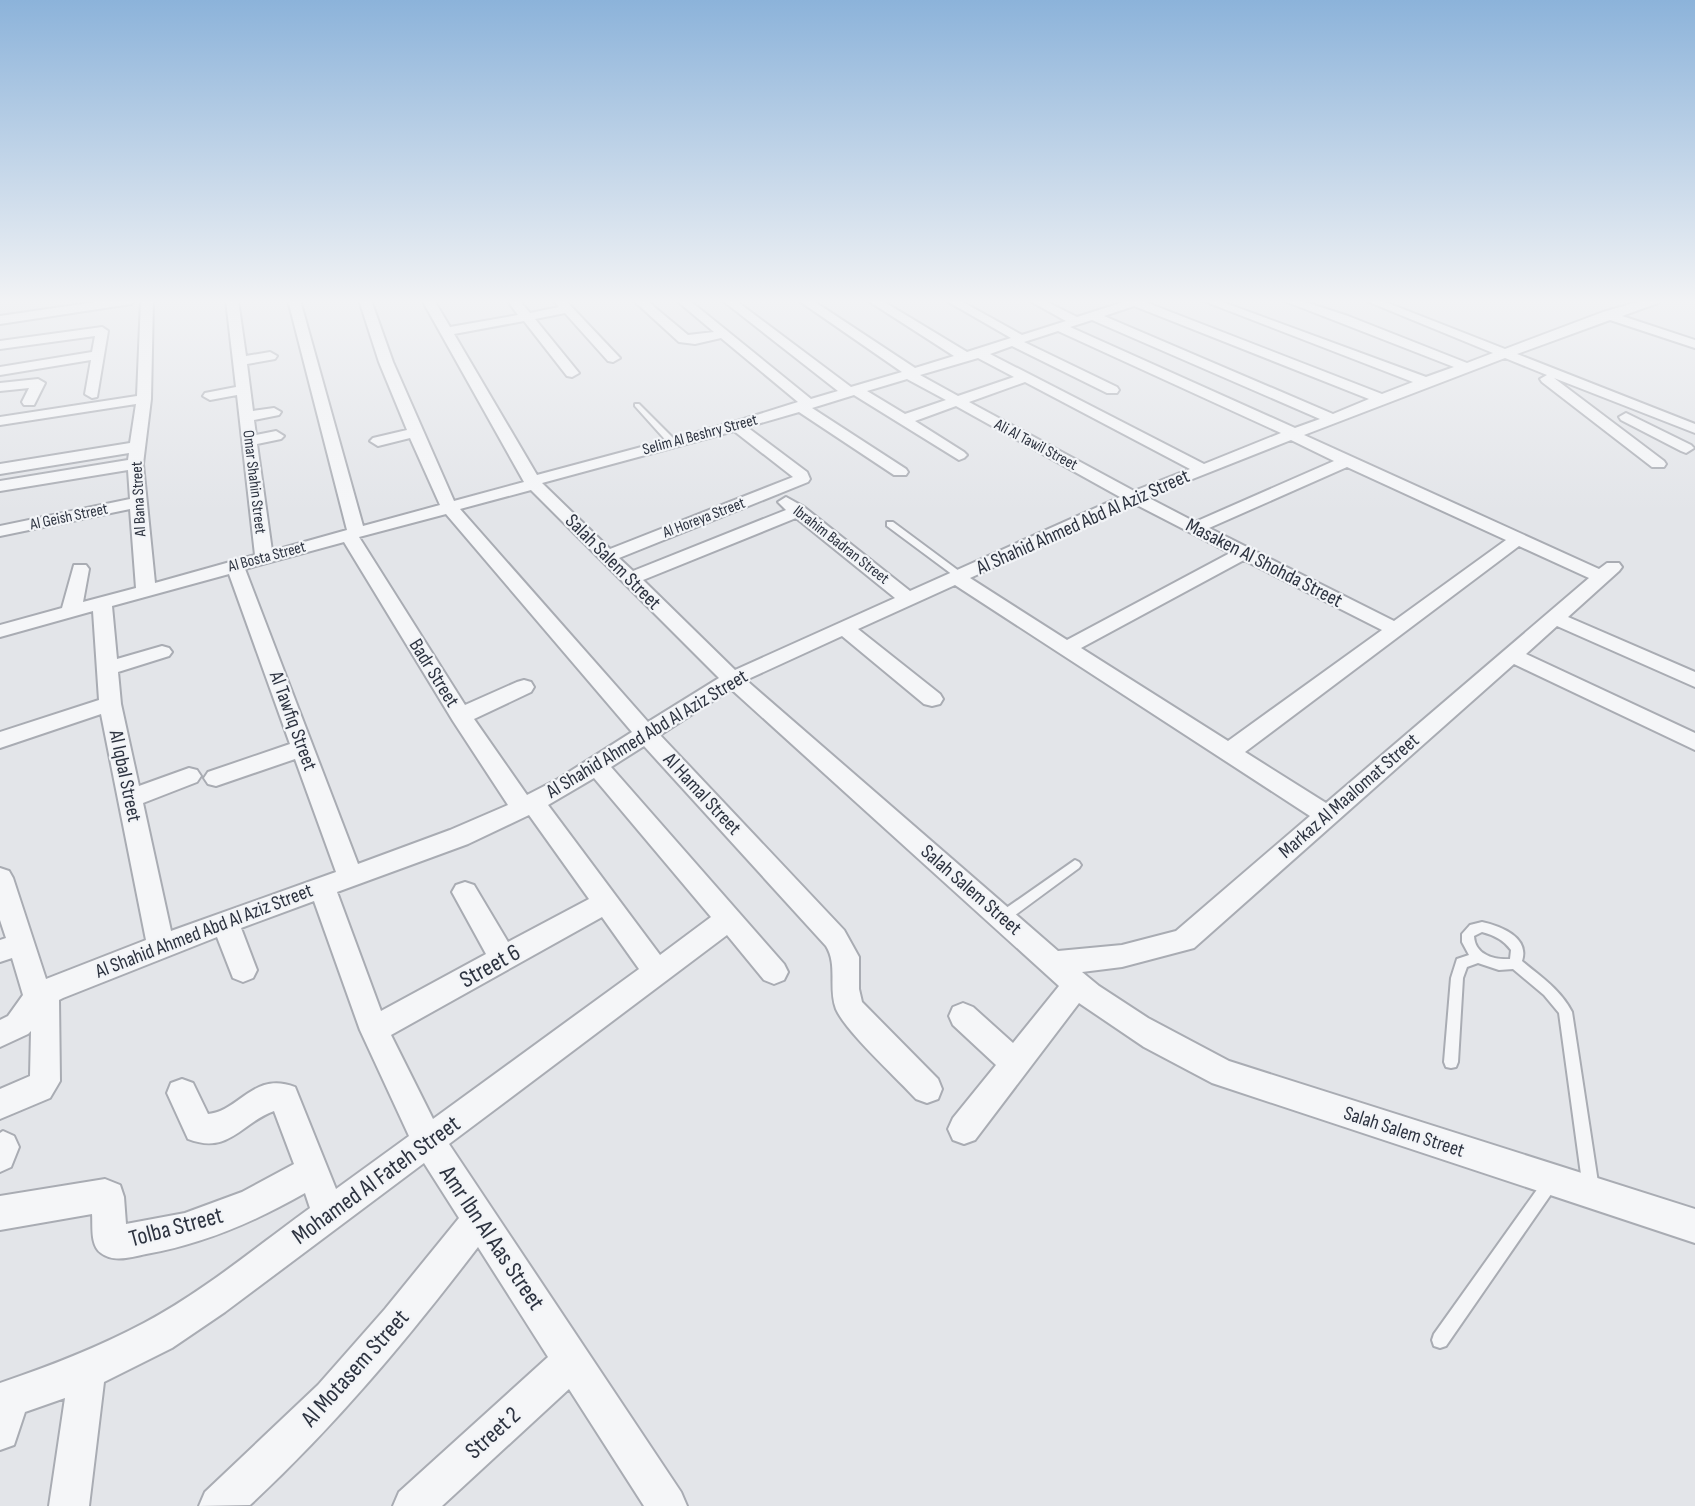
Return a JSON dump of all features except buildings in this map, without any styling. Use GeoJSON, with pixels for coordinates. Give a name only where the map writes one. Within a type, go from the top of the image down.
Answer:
{"type":"FeatureCollection","features":[{"type":"Feature","properties":{"kind":"street"},"geometry":{"type":"LineString","coordinates":[[92,394],[96,370]]}},
{"type":"Feature","properties":{"kind":"street","name":"Al Bana Street"},"geometry":{"type":"LineString","coordinates":[[145,370],[144,399],[136,456],[146,591]]}},
{"type":"Feature","properties":{"kind":"street","name":"Omar Shahin Street"},"geometry":{"type":"LineString","coordinates":[[240,370],[264,558]]}},
{"type":"Feature","properties":{"kind":"street","name":"Badr Street"},"geometry":{"type":"LineString","coordinates":[[312,370],[353,534],[460,716],[657,972]]}},
{"type":"Feature","properties":{"kind":"street","name":"Al Hamal Street"},"geometry":{"type":"LineString","coordinates":[[389,370],[449,507],[646,734],[835,938],[846,958],[844,997],[851,1010],[927,1089]]}},
{"type":"Feature","properties":{"kind":"street","name":"Salah Salem Street"},"geometry":{"type":"LineString","coordinates":[[468,370],[533,483],[630,579],[732,679],[1077,984],[1130,1024],[1174,1050],[1223,1073],[1695,1226]]}},
{"type":"Feature","properties":{"kind":"street"},"geometry":{"type":"LineString","coordinates":[[765,370],[805,405],[900,472]]}},
{"type":"Feature","properties":{"kind":"street"},"geometry":{"type":"LineString","coordinates":[[825,370],[853,391],[959,455]]}},
{"type":"Feature","properties":{"kind":"street","name":"Ali Al Tawil Street"},"geometry":{"type":"LineString","coordinates":[[905,370],[957,402],[1133,497]]}},
{"type":"Feature","properties":{"kind":"street","name":"Selim Al Beshry Street"},"geometry":{"type":"LineString","coordinates":[[533,483],[922,370]]}},
{"type":"Feature","properties":{"kind":"street"},"geometry":{"type":"LineString","coordinates":[[1008,370],[1204,470]]}},
{"type":"Feature","properties":{"kind":"street"},"geometry":{"type":"LineString","coordinates":[[1075,370],[1112,390]]}},
{"type":"Feature","properties":{"kind":"street"},"geometry":{"type":"LineString","coordinates":[[1154,370],[1518,539],[1229,752]]}},
{"type":"Feature","properties":{"kind":"street"},"geometry":{"type":"LineString","coordinates":[[1219,370],[1332,419]]}},
{"type":"Feature","properties":{"kind":"street"},"geometry":{"type":"LineString","coordinates":[[1307,370],[1381,399]]}},
{"type":"Feature","properties":{"kind":"street"},"geometry":{"type":"LineString","coordinates":[[1395,370],[1426,382]]}},
{"type":"Feature","properties":{"kind":"street","name":"Al Shahid Ahmed Abd Al Aziz Street"},"geometry":{"type":"LineString","coordinates":[[42,996],[161,946],[459,837],[528,806],[732,679],[1133,497],[1457,370]]}},
{"type":"Feature","properties":{"kind":"street"},"geometry":{"type":"LineString","coordinates":[[1547,370],[1664,459],[1690,446]]}},
{"type":"Feature","properties":{"kind":"street"},"geometry":{"type":"LineString","coordinates":[[1562,370],[1695,429]]}},
{"type":"Feature","properties":{"kind":"street"},"geometry":{"type":"LineString","coordinates":[[903,420],[1026,378]]}},
{"type":"Feature","properties":{"kind":"street"},"geometry":{"type":"LineString","coordinates":[[0,387],[38,383],[29,402]]}},
{"type":"Feature","properties":{"kind":"street"},"geometry":{"type":"LineString","coordinates":[[210,396],[243,390]]}},
{"type":"Feature","properties":{"kind":"street"},"geometry":{"type":"LineString","coordinates":[[0,421],[144,399]]}},
{"type":"Feature","properties":{"kind":"street"},"geometry":{"type":"LineString","coordinates":[[246,417],[274,412]]}},
{"type":"Feature","properties":{"kind":"street"},"geometry":{"type":"LineString","coordinates":[[1626,417],[1690,446]]}},
{"type":"Feature","properties":{"kind":"street","name":"Al Horeya Street"},"geometry":{"type":"LineString","coordinates":[[607,556],[801,481],[803,478],[801,475],[736,426]]}},
{"type":"Feature","properties":{"kind":"street"},"geometry":{"type":"LineString","coordinates":[[378,441],[415,432]]}},
{"type":"Feature","properties":{"kind":"street"},"geometry":{"type":"LineString","coordinates":[[249,441],[276,436]]}},
{"type":"Feature","properties":{"kind":"street"},"geometry":{"type":"LineString","coordinates":[[0,470],[136,456]]}},
{"type":"Feature","properties":{"kind":"street"},"geometry":{"type":"LineString","coordinates":[[0,486],[136,456]]}},
{"type":"Feature","properties":{"kind":"street"},"geometry":{"type":"LineString","coordinates":[[1195,528],[1347,461]]}},
{"type":"Feature","properties":{"kind":"street","name":"Al Bosta Street"},"geometry":{"type":"LineString","coordinates":[[0,631],[533,483]]}},
{"type":"Feature","properties":{"kind":"street","name":"Ibrahim Badran Street"},"geometry":{"type":"LineString","coordinates":[[773,492],[908,599]]}},
{"type":"Feature","properties":{"kind":"street","name":"Masaken Al Shohda Street"},"geometry":{"type":"LineString","coordinates":[[1133,497],[1395,630]]}},
{"type":"Feature","properties":{"kind":"street"},"geometry":{"type":"LineString","coordinates":[[49,522],[55,500]]}},
{"type":"Feature","properties":{"kind":"street","name":"Al Geish Street"},"geometry":{"type":"LineString","coordinates":[[0,531],[138,502]]}},
{"type":"Feature","properties":{"kind":"street"},"geometry":{"type":"LineString","coordinates":[[630,579],[798,511]]}},
{"type":"Feature","properties":{"kind":"street","name":"Markaz Al Maalomat Street"},"geometry":{"type":"LineString","coordinates":[[1055,963],[1122,956],[1184,940],[1607,572],[1518,539]]}},
{"type":"Feature","properties":{"kind":"street"},"geometry":{"type":"LineString","coordinates":[[1067,648],[1242,553]]}},
{"type":"Feature","properties":{"kind":"street","name":"Al Tawfiq Street"},"geometry":{"type":"LineString","coordinates":[[235,566],[303,748],[336,881]]}},
{"type":"Feature","properties":{"kind":"street"},"geometry":{"type":"LineString","coordinates":[[71,612],[80,568]]}},
{"type":"Feature","properties":{"kind":"street"},"geometry":{"type":"LineString","coordinates":[[959,577],[1327,815]]}},
{"type":"Feature","properties":{"kind":"street","name":"Al Iqbal Street"},"geometry":{"type":"LineString","coordinates":[[102,603],[110,704],[161,946]]}},
{"type":"Feature","properties":{"kind":"street"},"geometry":{"type":"LineString","coordinates":[[1554,618],[1695,680]]}},
{"type":"Feature","properties":{"kind":"street"},"geometry":{"type":"LineString","coordinates":[[844,628],[932,699]]}},
{"type":"Feature","properties":{"kind":"street"},"geometry":{"type":"LineString","coordinates":[[106,669],[162,652]]}},
{"type":"Feature","properties":{"kind":"street"},"geometry":{"type":"LineString","coordinates":[[1512,655],[1695,742]]}},
{"type":"Feature","properties":{"kind":"street"},"geometry":{"type":"LineString","coordinates":[[460,716],[524,687]]}},
{"type":"Feature","properties":{"kind":"street"},"geometry":{"type":"LineString","coordinates":[[0,740],[110,704]]}},
{"type":"Feature","properties":{"kind":"street"},"geometry":{"type":"LineString","coordinates":[[216,778],[303,748]]}},
{"type":"Feature","properties":{"kind":"street"},"geometry":{"type":"LineString","coordinates":[[597,765],[774,972]]}},
{"type":"Feature","properties":{"kind":"street"},"geometry":{"type":"LineString","coordinates":[[129,799],[189,776]]}},
{"type":"Feature","properties":{"kind":"street"},"geometry":{"type":"LineString","coordinates":[[0,878],[10,947],[42,996],[45,1081],[39,1088],[0,1104]]}},
{"type":"Feature","properties":{"kind":"street","name":"Amr Ibn Al Aas Street"},"geometry":{"type":"LineString","coordinates":[[336,881],[374,1030],[428,1141],[667,1506]]}},
{"type":"Feature","properties":{"kind":"street"},"geometry":{"type":"LineString","coordinates":[[465,892],[503,959]]}},
{"type":"Feature","properties":{"kind":"street","name":"Street 6"},"geometry":{"type":"LineString","coordinates":[[374,1030],[605,902]]}},
{"type":"Feature","properties":{"kind":"street","name":"Mohamed Al Fateh Street"},"geometry":{"type":"LineString","coordinates":[[3,1410],[159,1335],[213,1300],[729,919]]}},
{"type":"Feature","properties":{"kind":"street"},"geometry":{"type":"LineString","coordinates":[[225,922],[243,970]]}},
{"type":"Feature","properties":{"kind":"street"},"geometry":{"type":"LineString","coordinates":[[964,1129],[1077,984]]}},
{"type":"Feature","properties":{"kind":"street"},"geometry":{"type":"LineString","coordinates":[[0,1034],[22,1021],[42,996]]}},
{"type":"Feature","properties":{"kind":"street"},"geometry":{"type":"LineString","coordinates":[[963,1016],[1015,1063]]}},
{"type":"Feature","properties":{"kind":"street"},"geometry":{"type":"LineString","coordinates":[[182,1093],[199,1128],[205,1130],[223,1126],[270,1097],[284,1097],[329,1214]]}},
{"type":"Feature","properties":{"kind":"street","name":"Tolba Street"},"geometry":{"type":"LineString","coordinates":[[0,1213],[105,1195],[108,1197],[110,1238],[114,1242],[120,1242],[196,1226],[251,1205],[313,1170]]}},
{"type":"Feature","properties":{"kind":"street","name":"Al Motasem Street"},"geometry":{"type":"LineString","coordinates":[[219,1506],[270,1459],[346,1382],[409,1308],[479,1219]]}},
{"type":"Feature","properties":{"kind":"street","name":"Street 2"},"geometry":{"type":"LineString","coordinates":[[413,1506],[573,1360]]}},
{"type":"Feature","properties":{"kind":"street"},"geometry":{"type":"LineString","coordinates":[[69,1506],[87,1371]]}},
{"type":"Feature","properties":{"kind":"lane"},"geometry":{"type":"LineString","coordinates":[[637,405],[673,443]]}},
{"type":"Feature","properties":{"kind":"lane"},"geometry":{"type":"LineString","coordinates":[[890,524],[959,577]]}},
{"type":"Feature","properties":{"kind":"lane"},"geometry":{"type":"LineString","coordinates":[[1002,917],[1075,865]]}},
{"type":"Feature","properties":{"kind":"lane"},"geometry":{"type":"LineString","coordinates":[[1482,927],[1493,929],[1512,941],[1517,949],[1518,957],[1515,963],[1505,966],[1492,964],[1479,957],[1467,941],[1468,934],[1482,927]]}},
{"type":"Feature","properties":{"kind":"lane"},"geometry":{"type":"LineString","coordinates":[[1451,1062],[1457,978],[1462,963],[1479,957]]}},
{"type":"Feature","properties":{"kind":"lane"},"geometry":{"type":"LineString","coordinates":[[1515,963],[1558,1001],[1565,1012],[1592,1192]]}},
{"type":"Feature","properties":{"kind":"lane"},"geometry":{"type":"LineString","coordinates":[[1440,1340],[1553,1180]]}}]}
